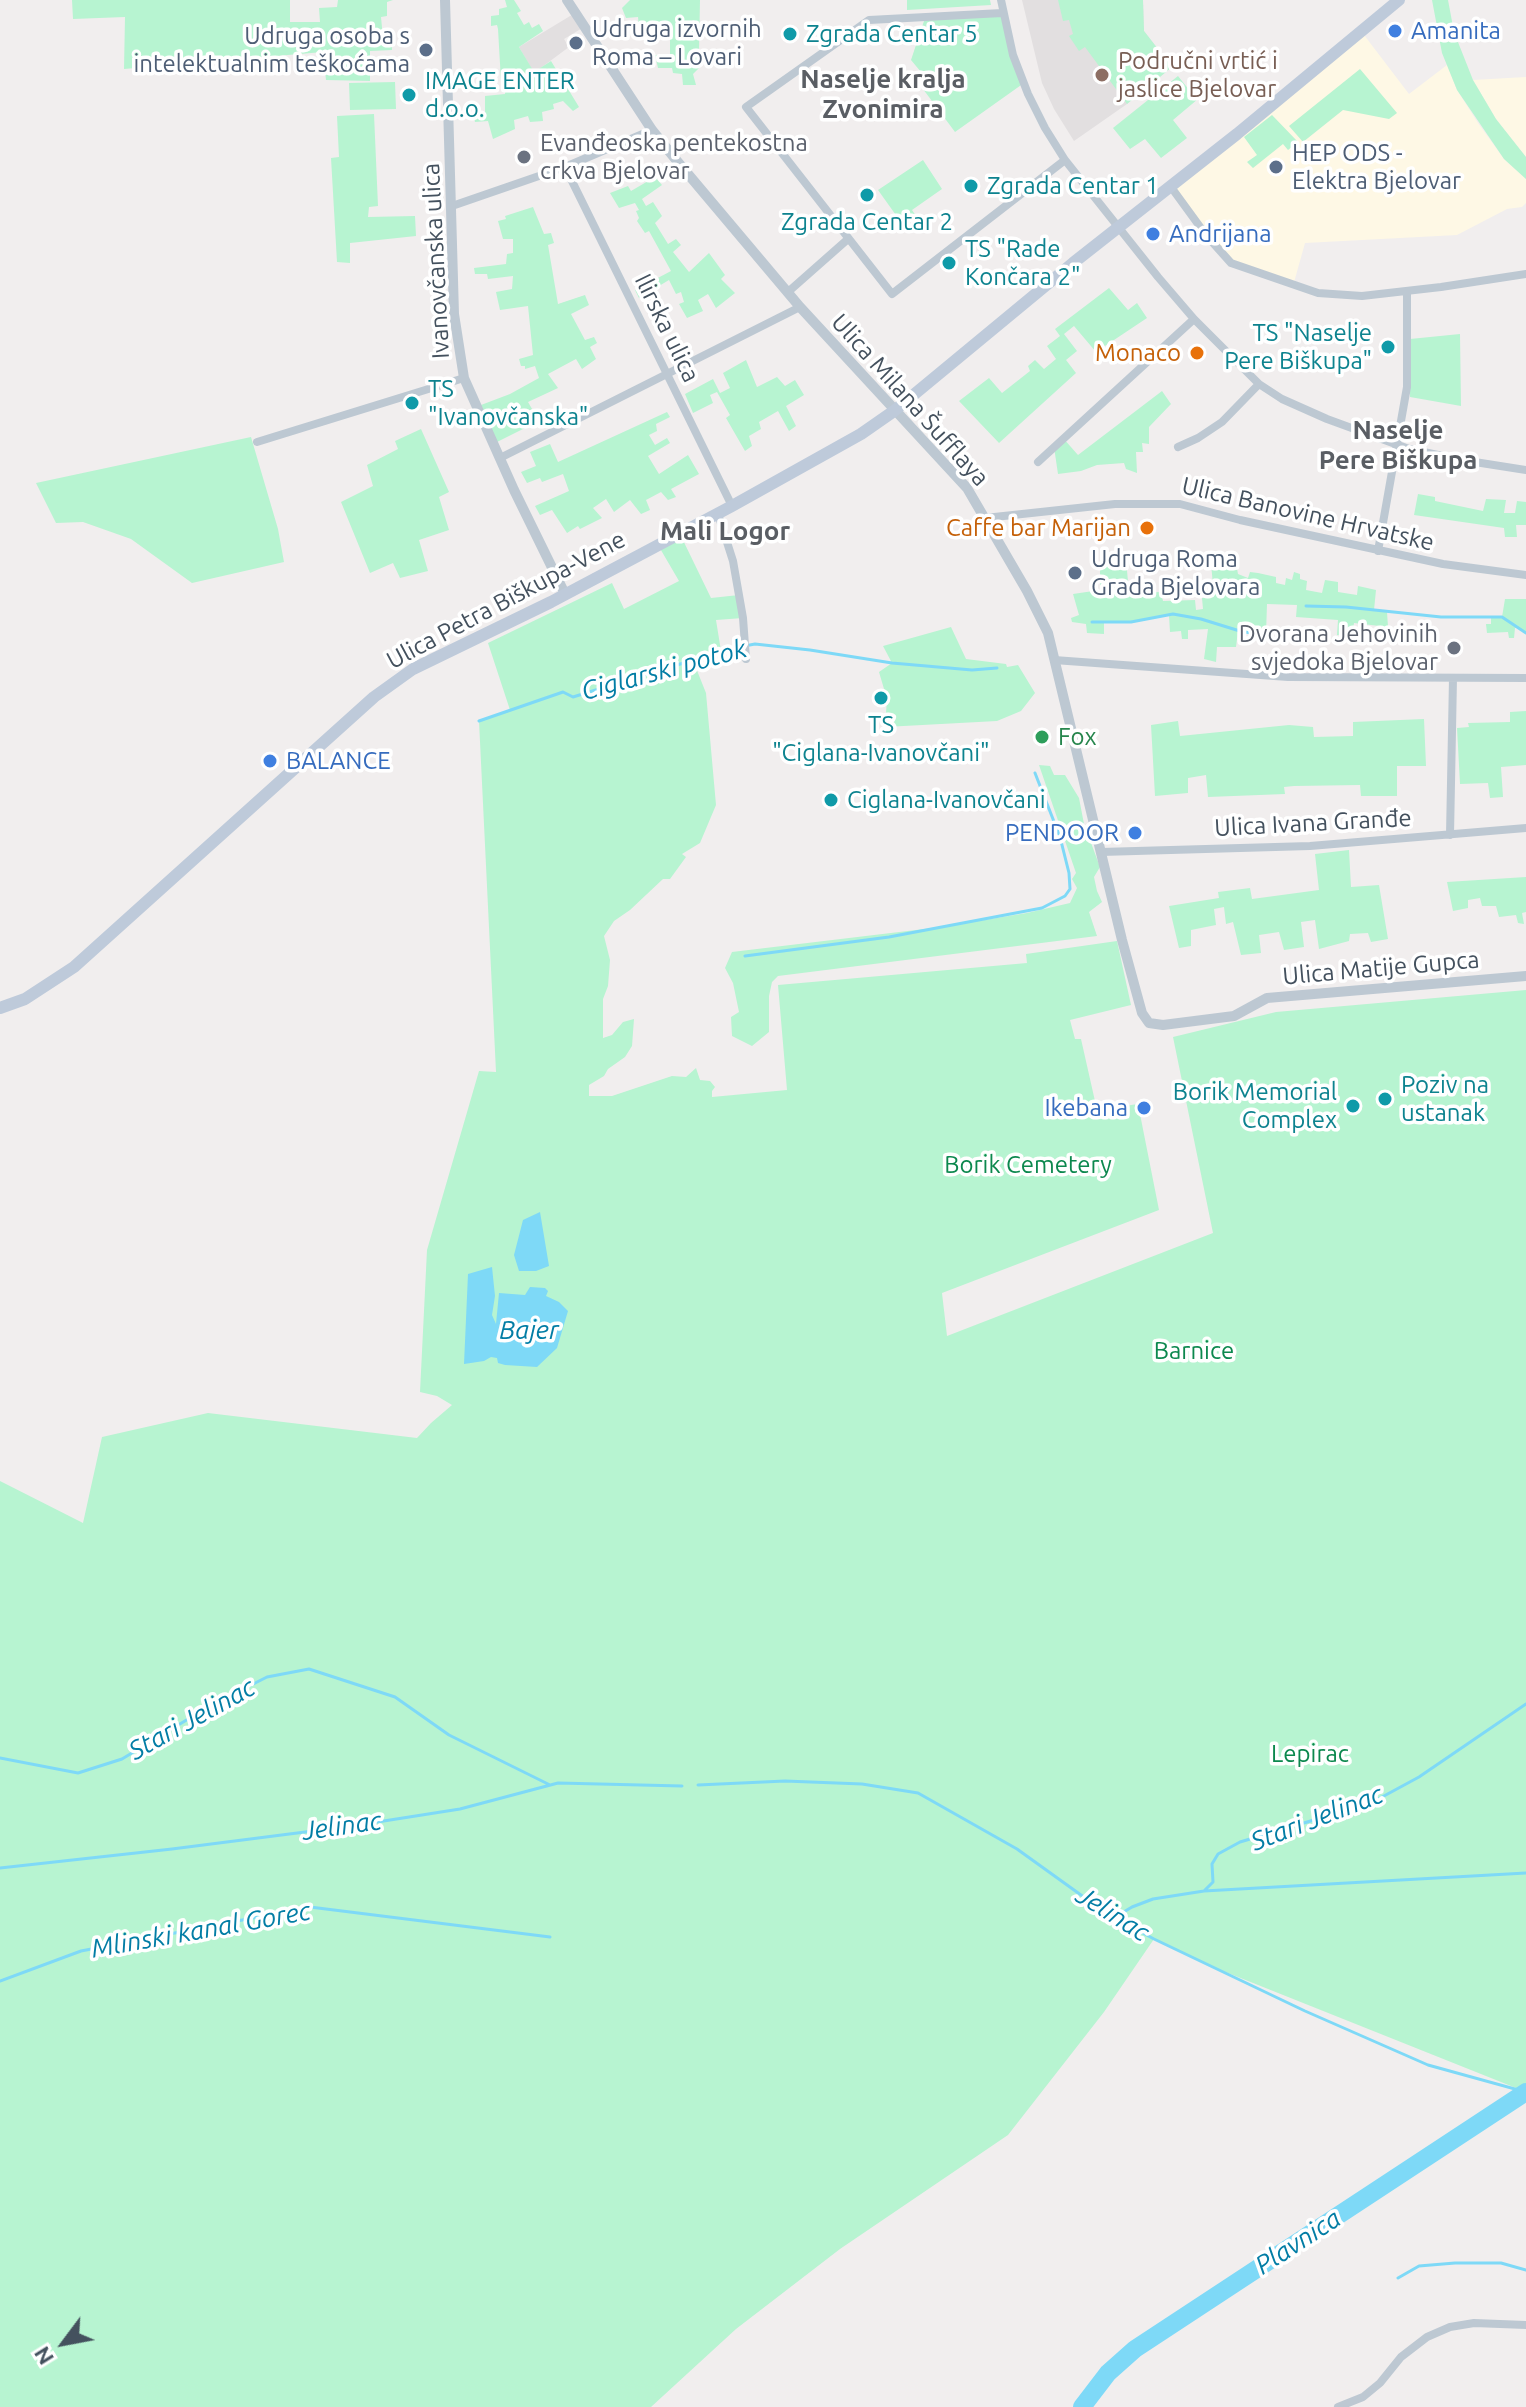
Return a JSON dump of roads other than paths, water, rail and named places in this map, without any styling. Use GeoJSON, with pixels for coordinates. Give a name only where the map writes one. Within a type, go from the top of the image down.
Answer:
{"type":"FeatureCollection","features":[{"type":"Feature","properties":{"kind":"main road","name":"Ulica Petra Biškupa-Vene"},"geometry":{"type":"LineString","coordinates":[[0,1008],[25,999],[74,967],[374,697],[413,669],[718,514],[861,434],[894,411],[1399,0]]}},
{"type":"Feature","properties":{"kind":"street","name":"Ivanovčanska ulica"},"geometry":{"type":"LineString","coordinates":[[445,0],[454,314],[464,378],[565,594]]}},
{"type":"Feature","properties":{"kind":"street","name":"Ulica Milana Šufflaya"},"geometry":{"type":"LineString","coordinates":[[567,0],[652,130],[800,307],[967,488],[985,518],[1048,633],[1142,1013],[1149,1023]]}},
{"type":"Feature","properties":{"kind":"street"},"geometry":{"type":"LineString","coordinates":[[1001,0],[1013,55],[1028,94],[1065,160],[1194,319],[1259,384],[1282,399],[1327,419],[1398,445],[1462,460],[1526,470]]}},
{"type":"Feature","properties":{"kind":"street"},"geometry":{"type":"LineString","coordinates":[[1002,13],[869,20],[746,107],[892,294],[1065,160]]}},
{"type":"Feature","properties":{"kind":"street"},"geometry":{"type":"LineString","coordinates":[[452,206],[565,167],[652,130]]}},
{"type":"Feature","properties":{"kind":"street","name":"Ilirska ulica"},"geometry":{"type":"LineString","coordinates":[[565,167],[732,506]]}},
{"type":"Feature","properties":{"kind":"street"},"geometry":{"type":"LineString","coordinates":[[1171,187],[1231,263],[1318,293],[1362,296],[1407,292],[1526,274]]}},
{"type":"Feature","properties":{"kind":"street"},"geometry":{"type":"LineString","coordinates":[[788,292],[848,239]]}},
{"type":"Feature","properties":{"kind":"street"},"geometry":{"type":"LineString","coordinates":[[1378,551],[1407,387],[1407,292]]}},
{"type":"Feature","properties":{"kind":"street"},"geometry":{"type":"LineString","coordinates":[[500,458],[800,307]]}},
{"type":"Feature","properties":{"kind":"street"},"geometry":{"type":"LineString","coordinates":[[1038,462],[1194,319]]}},
{"type":"Feature","properties":{"kind":"street"},"geometry":{"type":"LineString","coordinates":[[257,442],[464,378]]}},
{"type":"Feature","properties":{"kind":"street"},"geometry":{"type":"LineString","coordinates":[[1178,447],[1222,422],[1259,384]]}},
{"type":"Feature","properties":{"kind":"street","name":"Ulica Banovine Hrvatske"},"geometry":{"type":"LineString","coordinates":[[985,518],[1115,504],[1180,504],[1378,551],[1443,564],[1526,575]]}},
{"type":"Feature","properties":{"kind":"street"},"geometry":{"type":"LineString","coordinates":[[718,514],[733,561],[743,618],[746,659]]}},
{"type":"Feature","properties":{"kind":"street"},"geometry":{"type":"LineString","coordinates":[[1054,660],[1288,677],[1526,678]]}},
{"type":"Feature","properties":{"kind":"street"},"geometry":{"type":"LineString","coordinates":[[1450,835],[1453,678]]}},
{"type":"Feature","properties":{"kind":"street","name":"Ulica Ivana Granđe"},"geometry":{"type":"LineString","coordinates":[[1101,852],[1310,846],[1526,828]]}},
{"type":"Feature","properties":{"kind":"street","name":"Ulica Matije Gupca"},"geometry":{"type":"LineString","coordinates":[[1149,1023],[1163,1025],[1234,1016],[1267,998],[1526,976]]}},
{"type":"Feature","properties":{"kind":"street"},"geometry":{"type":"LineString","coordinates":[[1338,2407],[1363,2397],[1380,2383],[1401,2357],[1427,2337],[1450,2327],[1474,2323],[1526,2325]]}},
{"type":"Feature","properties":{"kind":"water"},"geometry":{"type":"Polygon","coordinates":[[[540,1212],[549,1266],[536,1271],[519,1271],[514,1255],[523,1220],[540,1212]]]}},
{"type":"Feature","properties":{"kind":"water","name":"Bajer"},"geometry":{"type":"Polygon","coordinates":[[[492,1267],[495,1296],[492,1315],[496,1324],[499,1293],[525,1295],[530,1287],[545,1288],[548,1291],[546,1296],[568,1311],[557,1348],[537,1367],[505,1365],[491,1357],[464,1364],[468,1274],[492,1267]]]}},
{"type":"Feature","properties":{"kind":"waterway","name":"Ciglarski potok"},"geometry":{"type":"LineString","coordinates":[[1306,606],[1441,617],[1502,617],[1526,633]]}},
{"type":"Feature","properties":{"kind":"waterway","name":"Ciglarski potok"},"geometry":{"type":"LineString","coordinates":[[1092,622],[1131,622],[1173,614],[1243,632],[1266,634]]}},
{"type":"Feature","properties":{"kind":"waterway","name":"Ciglarski potok"},"geometry":{"type":"LineString","coordinates":[[479,721],[563,692],[573,697],[729,649],[755,644],[892,663],[972,670],[997,668]]}},
{"type":"Feature","properties":{"kind":"waterway"},"geometry":{"type":"LineString","coordinates":[[745,956],[889,937],[1042,908],[1065,896],[1070,889],[1069,873],[1060,837],[1035,773]]}},
{"type":"Feature","properties":{"kind":"waterway","name":"Stari Jelinac"},"geometry":{"type":"LineString","coordinates":[[0,1758],[78,1773],[122,1759],[208,1707],[267,1677],[309,1669],[395,1697],[449,1735],[550,1785]]}},
{"type":"Feature","properties":{"kind":"waterway","name":"Stari Jelinac"},"geometry":{"type":"LineString","coordinates":[[1118,1919],[1132,1907],[1153,1899],[1204,1891],[1213,1882],[1212,1864],[1218,1854],[1240,1842],[1371,1803],[1419,1777],[1526,1704]]}},
{"type":"Feature","properties":{"kind":"waterway","name":"Jelinac"},"geometry":{"type":"LineString","coordinates":[[698,1785],[785,1781],[862,1784],[918,1793],[1017,1849],[1106,1913],[1154,1939],[1428,2065],[1526,2092]]}},
{"type":"Feature","properties":{"kind":"waterway","name":"Jelinac"},"geometry":{"type":"LineString","coordinates":[[0,1868],[352,1826],[460,1809],[558,1783],[682,1786]]}},
{"type":"Feature","properties":{"kind":"waterway"},"geometry":{"type":"LineString","coordinates":[[1204,1891],[1526,1873]]}},
{"type":"Feature","properties":{"kind":"waterway","name":"Mlinski kanal Gorec"},"geometry":{"type":"LineString","coordinates":[[0,1981],[81,1951],[310,1907],[550,1937]]}},
{"type":"Feature","properties":{"kind":"waterway","name":"Plavnica"},"geometry":{"type":"LineString","coordinates":[[1082,2407],[1108,2373],[1135,2349],[1526,2092]]}},
{"type":"Feature","properties":{"kind":"waterway"},"geometry":{"type":"LineString","coordinates":[[1398,2278],[1419,2266],[1455,2263],[1501,2263],[1526,2270]]}},
{"type":"Feature","properties":{"kind":"place","name":"Amanita"},"geometry":{"type":"Point","coordinates":[1395,31]}},
{"type":"Feature","properties":{"kind":"place","name":"Zgrada Centar 5"},"geometry":{"type":"Point","coordinates":[790,34]}},
{"type":"Feature","properties":{"kind":"place","name":"Udruga izvornih Roma – Lovari"},"geometry":{"type":"Point","coordinates":[576,43]}},
{"type":"Feature","properties":{"kind":"place","name":"Udruga osoba s intelektualnim teškoćama"},"geometry":{"type":"Point","coordinates":[426,50]}},
{"type":"Feature","properties":{"kind":"place","name":"Područni vrtić i jaslice Bjelovar"},"geometry":{"type":"Point","coordinates":[1102,75]}},
{"type":"Feature","properties":{"kind":"place","name":"IMAGE ENTER d.o.o."},"geometry":{"type":"Point","coordinates":[409,95]}},
{"type":"Feature","properties":{"kind":"place","name":"Evanđeoska pentekostna crkva Bjelovar"},"geometry":{"type":"Point","coordinates":[524,157]}},
{"type":"Feature","properties":{"kind":"place","name":"HEP ODS - Elektra Bjelovar"},"geometry":{"type":"Point","coordinates":[1276,167]}},
{"type":"Feature","properties":{"kind":"place","name":"Zgrada Centar 1"},"geometry":{"type":"Point","coordinates":[971,186]}},
{"type":"Feature","properties":{"kind":"place","name":"Zgrada Centar 2"},"geometry":{"type":"Point","coordinates":[867,195]}},
{"type":"Feature","properties":{"kind":"place","name":"Andrijana"},"geometry":{"type":"Point","coordinates":[1153,234]}},
{"type":"Feature","properties":{"kind":"place","name":"TS \"Rade Končara 2\""},"geometry":{"type":"Point","coordinates":[949,263]}},
{"type":"Feature","properties":{"kind":"place","name":"TS \"Naselje Pere Biškupa\""},"geometry":{"type":"Point","coordinates":[1388,347]}},
{"type":"Feature","properties":{"kind":"place","name":"Monaco"},"geometry":{"type":"Point","coordinates":[1197,353]}},
{"type":"Feature","properties":{"kind":"place","name":"TS \"Ivanovčanska\""},"geometry":{"type":"Point","coordinates":[412,403]}},
{"type":"Feature","properties":{"kind":"place","name":"Caffe bar Marijan"},"geometry":{"type":"Point","coordinates":[1147,528]}},
{"type":"Feature","properties":{"kind":"place","name":"Udruga Roma Grada Bjelovara"},"geometry":{"type":"Point","coordinates":[1075,573]}},
{"type":"Feature","properties":{"kind":"place","name":"Dvorana Jehovinih svjedoka Bjelovar"},"geometry":{"type":"Point","coordinates":[1454,648]}},
{"type":"Feature","properties":{"kind":"place","name":"TS \"Ciglana-Ivanovčani\""},"geometry":{"type":"Point","coordinates":[881,698]}},
{"type":"Feature","properties":{"kind":"place","name":"Fox"},"geometry":{"type":"Point","coordinates":[1042,737]}},
{"type":"Feature","properties":{"kind":"place","name":"BALANCE"},"geometry":{"type":"Point","coordinates":[270,761]}},
{"type":"Feature","properties":{"kind":"place","name":"Ciglana-Ivanovčani"},"geometry":{"type":"Point","coordinates":[831,800]}},
{"type":"Feature","properties":{"kind":"place","name":"PENDOOR"},"geometry":{"type":"Point","coordinates":[1135,833]}},
{"type":"Feature","properties":{"kind":"place","name":"Poziv na ustanak"},"geometry":{"type":"Point","coordinates":[1385,1099]}},
{"type":"Feature","properties":{"kind":"place","name":"Borik Memorial Complex"},"geometry":{"type":"Point","coordinates":[1353,1106]}},
{"type":"Feature","properties":{"kind":"place","name":"Ikebana"},"geometry":{"type":"Point","coordinates":[1144,1108]}},
{"type":"Feature","properties":{"kind":"district","name":"Naselje kralja Zvonimira"},"geometry":{"type":"Point","coordinates":[883,94]}},
{"type":"Feature","properties":{"kind":"district","name":"Naselje Pere Biškupa"},"geometry":{"type":"Point","coordinates":[1398,445]}},
{"type":"Feature","properties":{"kind":"district","name":"Mali Logor"},"geometry":{"type":"Point","coordinates":[725,531]}},
{"type":"Feature","properties":{"kind":"park label","name":"Borik Cemetery"},"geometry":{"type":"Point","coordinates":[1028,1165]}},
{"type":"Feature","properties":{"kind":"park label","name":"Barnice"},"geometry":{"type":"Point","coordinates":[1194,1351]}},
{"type":"Feature","properties":{"kind":"park label","name":"Lepirac"},"geometry":{"type":"Point","coordinates":[1310,1754]}}]}
